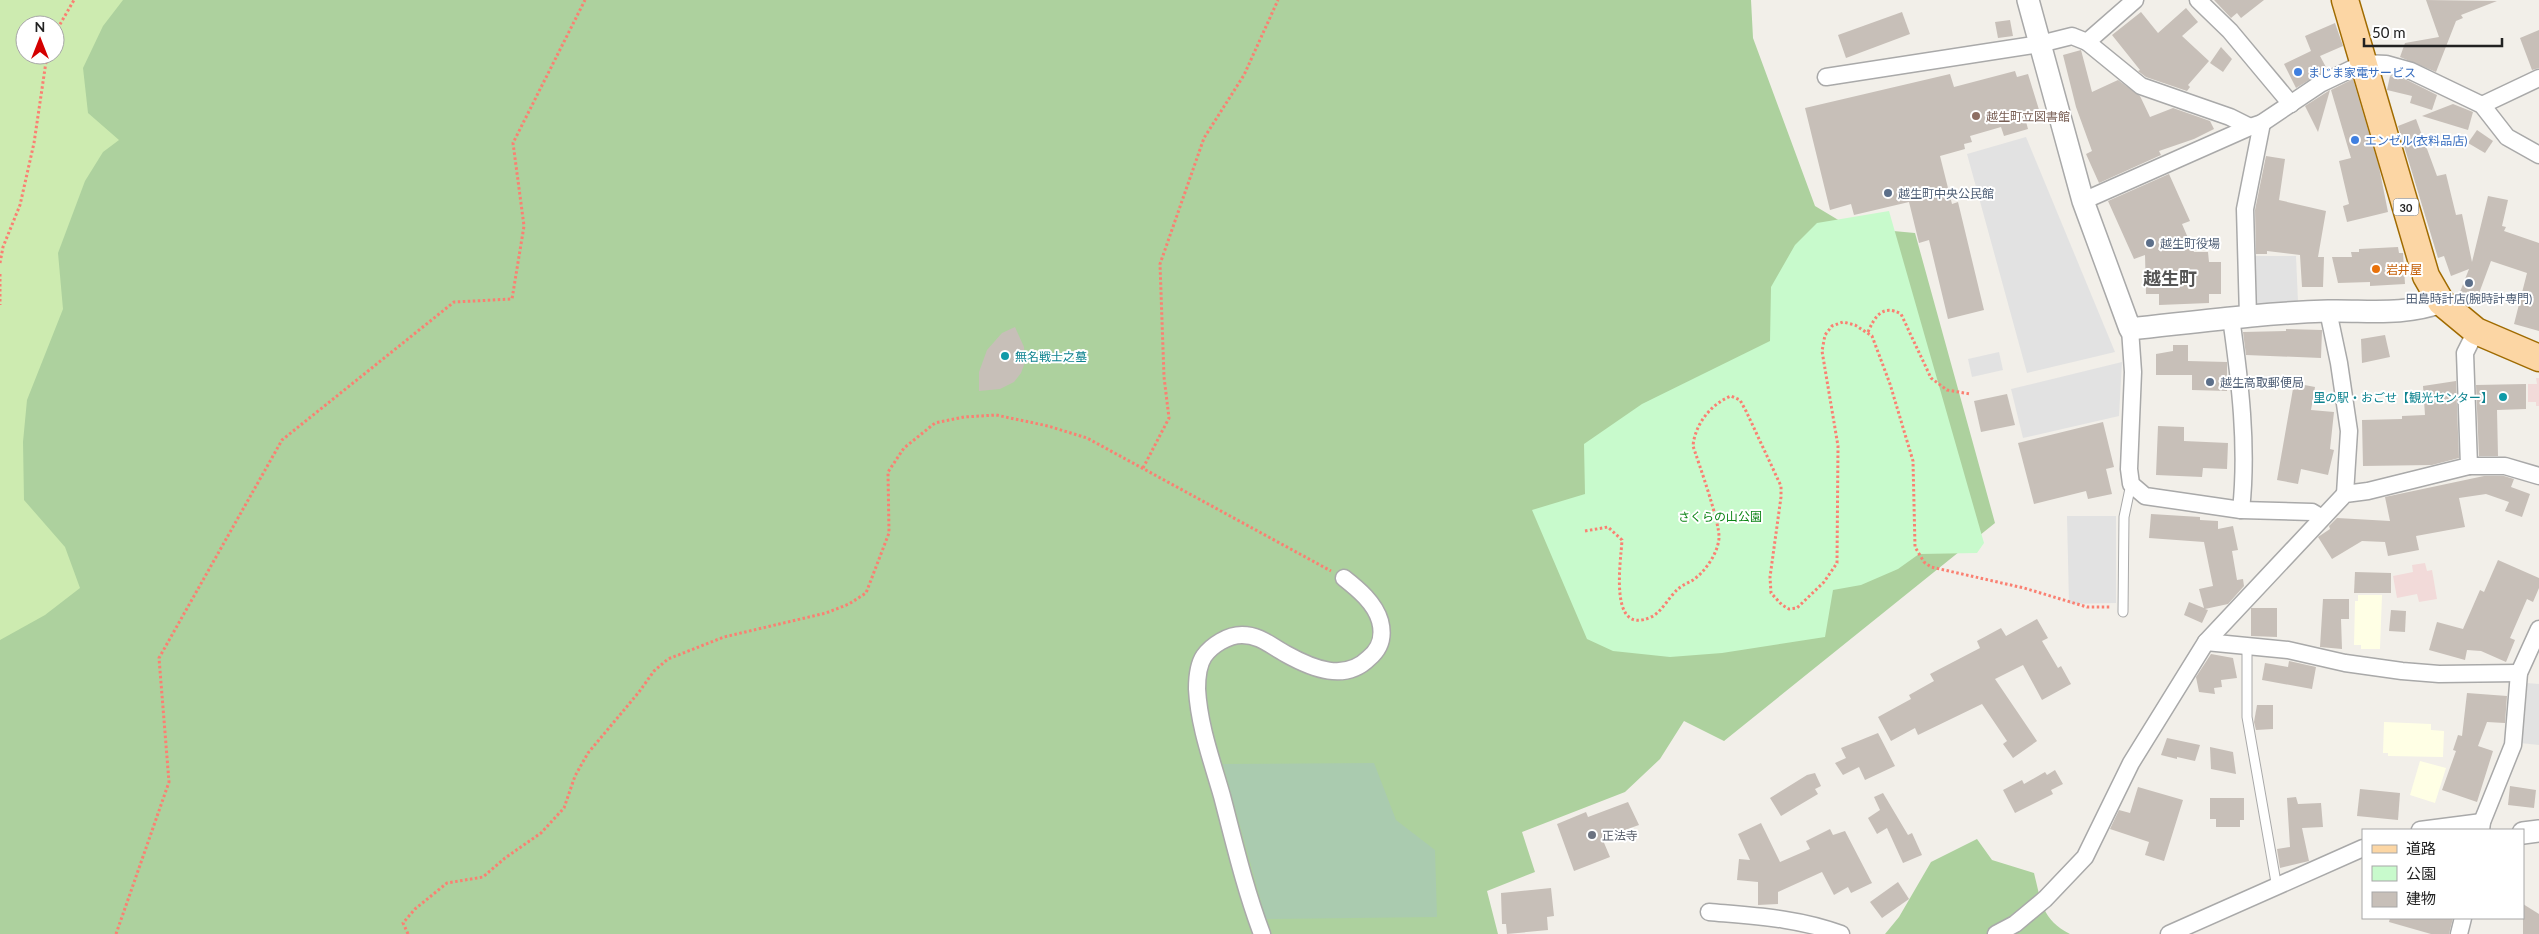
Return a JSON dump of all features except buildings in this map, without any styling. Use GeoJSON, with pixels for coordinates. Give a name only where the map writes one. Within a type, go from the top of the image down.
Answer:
{"type":"FeatureCollection","features":[{"type":"Feature","properties":{"kind":"main road","name":"30"},"geometry":{"type":"LineString","coordinates":[[2345,0],[2426,276],[2441,302],[2476,331],[2539,358]]}},
{"type":"Feature","properties":{"kind":"street"},"geometry":{"type":"LineString","coordinates":[[2028,0],[2083,201],[2130,329],[2133,372],[2129,469],[2131,484],[2145,496],[2241,510],[2312,512],[2322,518]]}},
{"type":"Feature","properties":{"kind":"street"},"geometry":{"type":"LineString","coordinates":[[2087,42],[2135,0]]}},
{"type":"Feature","properties":{"kind":"street"},"geometry":{"type":"LineString","coordinates":[[2198,0],[2230,31],[2291,104]]}},
{"type":"Feature","properties":{"kind":"street"},"geometry":{"type":"LineString","coordinates":[[1826,77],[2040,44],[2072,36],[2087,42],[2140,86],[2256,125]]}},
{"type":"Feature","properties":{"kind":"street"},"geometry":{"type":"LineString","coordinates":[[2083,201],[2256,125],[2320,84],[2364,63],[2386,64],[2411,71],[2482,105],[2507,137],[2539,155]]}},
{"type":"Feature","properties":{"kind":"street"},"geometry":{"type":"LineString","coordinates":[[2482,105],[2539,78]]}},
{"type":"Feature","properties":{"kind":"street"},"geometry":{"type":"LineString","coordinates":[[2241,510],[2244,479],[2240,394],[2240,317],[2245,209],[2256,125]]}},
{"type":"Feature","properties":{"kind":"street"},"geometry":{"type":"LineString","coordinates":[[2130,329],[2240,317],[2328,311],[2405,312],[2441,302]]}},
{"type":"Feature","properties":{"kind":"street"},"geometry":{"type":"LineString","coordinates":[[2328,311],[2350,431],[2345,494]]}},
{"type":"Feature","properties":{"kind":"street"},"geometry":{"type":"LineString","coordinates":[[2470,466],[2465,353],[2476,331]]}},
{"type":"Feature","properties":{"kind":"street"},"geometry":{"type":"LineString","coordinates":[[1996,934],[2015,924],[2045,898],[2085,857],[2131,762],[2206,642],[2345,494],[2368,491],[2470,466],[2505,466],[2539,476]]}},
{"type":"Feature","properties":{"kind":"street"},"geometry":{"type":"LineString","coordinates":[[1262,934],[1246,885],[1202,721],[1197,688],[1198,671],[1204,657],[1214,646],[1224,639],[1241,635],[1259,637],[1288,655],[1336,673],[1358,668],[1380,647],[1382,634],[1379,619],[1364,594],[1344,578]]}},
{"type":"Feature","properties":{"kind":"street"},"geometry":{"type":"LineString","coordinates":[[2435,829],[2481,826],[2513,745],[2519,673],[2539,629]]}},
{"type":"Feature","properties":{"kind":"street"},"geometry":{"type":"LineString","coordinates":[[2206,642],[2288,650],[2345,663],[2402,671],[2439,674],[2519,673]]}},
{"type":"Feature","properties":{"kind":"street"},"geometry":{"type":"LineString","coordinates":[[2524,833],[2539,831]]}},
{"type":"Feature","properties":{"kind":"street"},"geometry":{"type":"LineString","coordinates":[[2169,934],[2277,888],[2362,848]]}},
{"type":"Feature","properties":{"kind":"street"},"geometry":{"type":"LineString","coordinates":[[1709,912],[1782,918],[1814,924],[1841,934]]}},
{"type":"Feature","properties":{"kind":"street"},"geometry":{"type":"LineString","coordinates":[[2459,934],[2463,919]]}},
{"type":"Feature","properties":{"kind":"lane"},"geometry":{"type":"LineString","coordinates":[[2123,609],[2124,517],[2131,484]]}},
{"type":"Feature","properties":{"kind":"lane"},"geometry":{"type":"LineString","coordinates":[[2247,646],[2247,717],[2277,888]]}},
{"type":"Feature","properties":{"kind":"path"},"geometry":{"type":"LineString","coordinates":[[65,16],[74,0]]}},
{"type":"Feature","properties":{"kind":"path"},"geometry":{"type":"LineString","coordinates":[[116,934],[169,782],[159,658],[282,440],[454,302],[512,299],[524,226],[513,143],[585,0]]}},
{"type":"Feature","properties":{"kind":"path"},"geometry":{"type":"LineString","coordinates":[[1144,468],[1169,418],[1164,377],[1160,264],[1204,138],[1244,75],[1278,0]]}},
{"type":"Feature","properties":{"kind":"path"},"geometry":{"type":"LineString","coordinates":[[0,263],[20,205],[34,143],[46,65]]}},
{"type":"Feature","properties":{"kind":"path"},"geometry":{"type":"LineString","coordinates":[[0,274],[0,305]]}},
{"type":"Feature","properties":{"kind":"path"},"geometry":{"type":"LineString","coordinates":[[1868,332],[1875,316],[1884,310],[1892,310],[1901,314],[1931,378],[1947,390],[1970,394]]}},
{"type":"Feature","properties":{"kind":"path"},"geometry":{"type":"LineString","coordinates":[[1586,531],[1608,527],[1622,540],[1618,595],[1626,615],[1632,620],[1640,621],[1653,617],[1678,589],[1695,579],[1706,568],[1719,539],[1693,446],[1694,435],[1714,404],[1731,396],[1740,400],[1781,486],[1782,497],[1770,577],[1770,593],[1789,609],[1797,608],[1824,582],[1837,563],[1838,446],[1822,351],[1824,335],[1832,326],[1843,322],[1868,332],[1872,336],[1890,384],[1913,461],[1915,547],[1924,562],[1931,567],[2024,588],[2087,607],[2123,609]]}},
{"type":"Feature","properties":{"kind":"path"},"geometry":{"type":"LineString","coordinates":[[408,934],[403,923],[415,909],[447,883],[483,877],[505,858],[541,833],[564,808],[575,776],[588,753],[654,671],[668,659],[724,637],[826,613],[849,604],[866,594],[889,533],[888,472],[904,448],[935,423],[964,417],[996,415],[1040,424],[1088,438],[1344,578]]}},
{"type":"Feature","properties":{"kind":"shaded area"},"geometry":{"type":"Polygon","coordinates":[[[2026,137],[2115,352],[2027,373],[1967,154],[2026,137]]]}},
{"type":"Feature","properties":{"kind":"shaded area"},"geometry":{"type":"Polygon","coordinates":[[[2251,256],[2296,256],[2298,302],[2251,304],[2251,256]]]}},
{"type":"Feature","properties":{"kind":"shaded area"},"geometry":{"type":"Polygon","coordinates":[[[1999,352],[2003,370],[1972,377],[1968,359],[1999,352]]]}},
{"type":"Feature","properties":{"kind":"shaded area"},"geometry":{"type":"Polygon","coordinates":[[[2122,362],[2119,416],[2023,438],[2011,389],[2122,362]]]}},
{"type":"Feature","properties":{"kind":"shaded area"},"geometry":{"type":"Polygon","coordinates":[[[2536,378],[2539,378],[2539,406],[2536,406],[2536,402],[2528,402],[2528,384],[2537,384],[2536,378]]]}},
{"type":"Feature","properties":{"kind":"shaded area"},"geometry":{"type":"Polygon","coordinates":[[[2067,516],[2116,516],[2116,603],[2069,604],[2067,516]]]}},
{"type":"Feature","properties":{"kind":"shaded area"},"geometry":{"type":"Polygon","coordinates":[[[2425,563],[2427,571],[2432,570],[2437,599],[2419,602],[2417,594],[2397,598],[2393,576],[2413,572],[2412,565],[2425,563]]]}},
{"type":"Feature","properties":{"kind":"shaded area"},"geometry":{"type":"Polygon","coordinates":[[[2358,595],[2382,595],[2380,649],[2361,649],[2361,645],[2354,645],[2355,601],[2358,601],[2358,595]]]}},
{"type":"Feature","properties":{"kind":"shaded area"},"geometry":{"type":"Polygon","coordinates":[[[2526,683],[2539,684],[2539,745],[2520,743],[2526,683]]]}},
{"type":"Feature","properties":{"kind":"shaded area"},"geometry":{"type":"Polygon","coordinates":[[[2384,722],[2431,724],[2431,730],[2444,731],[2443,757],[2388,756],[2388,753],[2383,753],[2384,722]]]}},
{"type":"Feature","properties":{"kind":"shaded area"},"geometry":{"type":"Polygon","coordinates":[[[2420,761],[2446,768],[2435,803],[2410,795],[2420,761]]]}},
{"type":"Feature","properties":{"kind":"shaded area"},"geometry":{"type":"Polygon","coordinates":[[[1374,763],[1396,820],[1435,850],[1437,917],[1266,919],[1223,764],[1374,763]]]}},
{"type":"Feature","properties":{"kind":"green space"},"geometry":{"type":"Polygon","coordinates":[[[0,0],[511,0],[0,934],[0,0]]]}},
{"type":"Feature","properties":{"kind":"green space"},"geometry":{"type":"Polygon","coordinates":[[[123,0],[1751,0],[1753,38],[1815,206],[1850,227],[1915,233],[1995,523],[1724,741],[1684,721],[1660,759],[1625,792],[1522,832],[1535,872],[1487,891],[1498,934],[0,934],[0,640],[45,615],[80,588],[65,547],[24,500],[23,442],[27,400],[63,309],[58,253],[85,181],[103,152],[119,140],[88,113],[83,68],[103,26],[123,0]]]}},
{"type":"Feature","properties":{"kind":"green space","name":"さくらの山公園"},"geometry":{"type":"Polygon","coordinates":[[[1889,211],[1984,543],[1977,553],[1919,554],[1898,569],[1861,585],[1833,590],[1825,637],[1722,653],[1670,657],[1613,651],[1587,639],[1532,510],[1585,494],[1584,444],[1642,404],[1770,341],[1771,287],[1795,245],[1817,223],[1889,211]]]}},
{"type":"Feature","properties":{"kind":"green space"},"geometry":{"type":"Polygon","coordinates":[[[1977,839],[1992,860],[2034,873],[2041,901],[2048,916],[2061,929],[2070,934],[1885,934],[1899,917],[1931,862],[1977,839]]]}},
{"type":"Feature","properties":{"kind":"place","name":"まじま家電サービス"},"geometry":{"type":"Point","coordinates":[2298,72]}},
{"type":"Feature","properties":{"kind":"place","name":"越生町立図書館"},"geometry":{"type":"Point","coordinates":[1976,116]}},
{"type":"Feature","properties":{"kind":"place","name":"エンゼル(衣料品店)"},"geometry":{"type":"Point","coordinates":[2355,140]}},
{"type":"Feature","properties":{"kind":"place","name":"越生町中央公民館"},"geometry":{"type":"Point","coordinates":[1888,193]}},
{"type":"Feature","properties":{"kind":"place","name":"越生町役場"},"geometry":{"type":"Point","coordinates":[2150,243]}},
{"type":"Feature","properties":{"kind":"place","name":"岩井屋"},"geometry":{"type":"Point","coordinates":[2376,269]}},
{"type":"Feature","properties":{"kind":"place","name":"田島時計店(腕時計専門)"},"geometry":{"type":"Point","coordinates":[2469,283]}},
{"type":"Feature","properties":{"kind":"place","name":"無名戦士之墓"},"geometry":{"type":"Point","coordinates":[1005,356]}},
{"type":"Feature","properties":{"kind":"place","name":"越生高取郵便局"},"geometry":{"type":"Point","coordinates":[2210,382]}},
{"type":"Feature","properties":{"kind":"place","name":"里の駅・おごせ【観光センター】"},"geometry":{"type":"Point","coordinates":[2503,397]}},
{"type":"Feature","properties":{"kind":"place","name":"正法寺"},"geometry":{"type":"Point","coordinates":[1592,835]}},
{"type":"Feature","properties":{"kind":"district","name":"越生町"},"geometry":{"type":"Point","coordinates":[2170,278]}}]}
